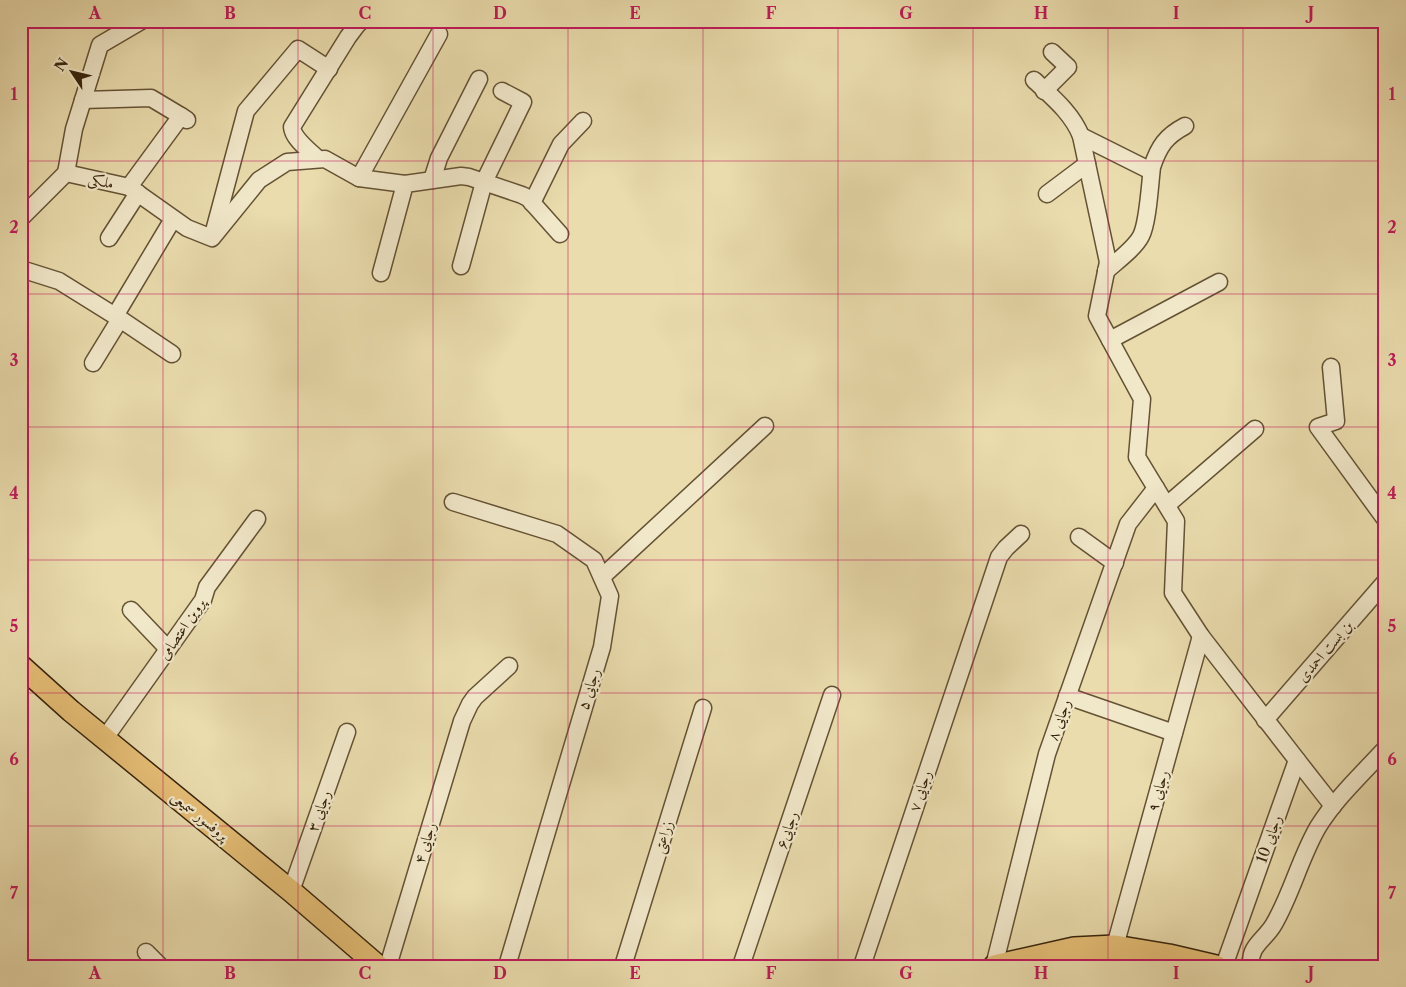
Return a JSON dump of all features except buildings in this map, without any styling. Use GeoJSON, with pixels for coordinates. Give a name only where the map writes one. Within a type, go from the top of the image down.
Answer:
{"type":"FeatureCollection","features":[{"type":"Feature","properties":{"kind":"main road","name":"پروفسور سمیعی"},"geometry":{"type":"LineString","coordinates":[[21,666],[71,711],[291,891],[378,966]]}},
{"type":"Feature","properties":{"kind":"main road","name":"پروفسور سمیعی"},"geometry":{"type":"LineString","coordinates":[[21,681],[223,848],[360,966]]}},
{"type":"Feature","properties":{"kind":"main road"},"geometry":{"type":"LineString","coordinates":[[994,966],[1074,948],[1115,946],[1216,966]]}},
{"type":"Feature","properties":{"kind":"main road"},"geometry":{"type":"LineString","coordinates":[[1065,966],[1106,962],[1128,966]]}},
{"type":"Feature","properties":{"kind":"street"},"geometry":{"type":"LineString","coordinates":[[21,218],[66,173],[74,129],[100,45],[141,21]]}},
{"type":"Feature","properties":{"kind":"street"},"geometry":{"type":"LineString","coordinates":[[318,159],[298,139],[292,127],[348,37],[362,21]]}},
{"type":"Feature","properties":{"kind":"street"},"geometry":{"type":"LineString","coordinates":[[359,178],[439,34]]}},
{"type":"Feature","properties":{"kind":"street"},"geometry":{"type":"LineString","coordinates":[[212,238],[246,112],[298,49],[329,69]]}},
{"type":"Feature","properties":{"kind":"street"},"geometry":{"type":"LineString","coordinates":[[1052,52],[1068,67],[1039,86],[1074,121],[1081,136],[1108,262],[1097,316],[1142,399],[1137,457],[1176,521],[1173,593],[1201,636],[1333,806]]}},
{"type":"Feature","properties":{"kind":"street"},"geometry":{"type":"LineString","coordinates":[[432,180],[438,158],[479,79]]}},
{"type":"Feature","properties":{"kind":"street"},"geometry":{"type":"LineString","coordinates":[[461,266],[484,182],[523,102],[502,91]]}},
{"type":"Feature","properties":{"kind":"street"},"geometry":{"type":"LineString","coordinates":[[83,100],[151,98],[184,118],[133,190],[109,238]]}},
{"type":"Feature","properties":{"kind":"street"},"geometry":{"type":"LineString","coordinates":[[532,203],[561,144],[583,121]]}},
{"type":"Feature","properties":{"kind":"street"},"geometry":{"type":"LineString","coordinates":[[1106,271],[1138,242],[1142,235],[1154,161],[1166,139],[1172,133],[1185,126]]}},
{"type":"Feature","properties":{"kind":"street"},"geometry":{"type":"LineString","coordinates":[[1081,136],[1151,171]]}},
{"type":"Feature","properties":{"kind":"street"},"geometry":{"type":"LineString","coordinates":[[212,238],[258,180],[286,162],[318,159],[325,159],[359,178],[406,184],[461,176],[484,182],[522,195],[532,203],[560,234]]}},
{"type":"Feature","properties":{"kind":"street"},"geometry":{"type":"LineString","coordinates":[[1047,194],[1087,164]]}},
{"type":"Feature","properties":{"kind":"street","name":"ملکی"},"geometry":{"type":"LineString","coordinates":[[66,173],[133,190],[187,228],[212,238]]}},
{"type":"Feature","properties":{"kind":"street"},"geometry":{"type":"LineString","coordinates":[[381,273],[406,184]]}},
{"type":"Feature","properties":{"kind":"street"},"geometry":{"type":"LineString","coordinates":[[93,363],[173,219]]}},
{"type":"Feature","properties":{"kind":"street"},"geometry":{"type":"LineString","coordinates":[[21,269],[59,281],[172,354]]}},
{"type":"Feature","properties":{"kind":"street"},"geometry":{"type":"LineString","coordinates":[[1110,340],[1220,282]]}},
{"type":"Feature","properties":{"kind":"street"},"geometry":{"type":"LineString","coordinates":[[1331,367],[1336,421],[1318,427],[1385,519]]}},
{"type":"Feature","properties":{"kind":"street"},"geometry":{"type":"LineString","coordinates":[[602,577],[765,426]]}},
{"type":"Feature","properties":{"kind":"street"},"geometry":{"type":"LineString","coordinates":[[1167,505],[1256,429]]}},
{"type":"Feature","properties":{"kind":"street","name":"رجایی ۸"},"geometry":{"type":"LineString","coordinates":[[994,966],[1047,754],[1128,524],[1156,488]]}},
{"type":"Feature","properties":{"kind":"street","name":"رجایی ۵"},"geometry":{"type":"LineString","coordinates":[[453,502],[557,534],[594,560],[610,596],[602,647],[507,966]]}},
{"type":"Feature","properties":{"kind":"street","name":"پروین اعتصامی"},"geometry":{"type":"LineString","coordinates":[[105,738],[203,600],[207,587],[257,519]]}},
{"type":"Feature","properties":{"kind":"street","name":"رجایی ۷"},"geometry":{"type":"LineString","coordinates":[[862,966],[999,557],[1021,534]]}},
{"type":"Feature","properties":{"kind":"street"},"geometry":{"type":"LineString","coordinates":[[1079,537],[1115,562]]}},
{"type":"Feature","properties":{"kind":"street","name":"بن بست احمدی"},"geometry":{"type":"LineString","coordinates":[[1265,720],[1385,582]]}},
{"type":"Feature","properties":{"kind":"street"},"geometry":{"type":"LineString","coordinates":[[131,610],[168,650]]}},
{"type":"Feature","properties":{"kind":"street","name":"رجایی ۹"},"geometry":{"type":"LineString","coordinates":[[1115,946],[1201,636]]}},
{"type":"Feature","properties":{"kind":"street","name":"رجایی ۴"},"geometry":{"type":"LineString","coordinates":[[388,966],[462,721],[475,697],[509,666]]}},
{"type":"Feature","properties":{"kind":"street","name":"رجایی۶"},"geometry":{"type":"LineString","coordinates":[[741,966],[832,695]]}},
{"type":"Feature","properties":{"kind":"street"},"geometry":{"type":"LineString","coordinates":[[1068,696],[1174,733]]}},
{"type":"Feature","properties":{"kind":"street","name":"زراعتی"},"geometry":{"type":"LineString","coordinates":[[623,966],[703,708]]}},
{"type":"Feature","properties":{"kind":"street","name":"رجایی ۳"},"geometry":{"type":"LineString","coordinates":[[291,891],[347,732]]}},
{"type":"Feature","properties":{"kind":"street"},"geometry":{"type":"LineString","coordinates":[[1251,966],[1253,949],[1274,926],[1310,842],[1319,826],[1333,806],[1385,749]]}},
{"type":"Feature","properties":{"kind":"street","name":"رجایی 10"},"geometry":{"type":"LineString","coordinates":[[1224,966],[1297,760]]}},
{"type":"Feature","properties":{"kind":"street"},"geometry":{"type":"LineString","coordinates":[[146,952],[160,966]]}}]}
